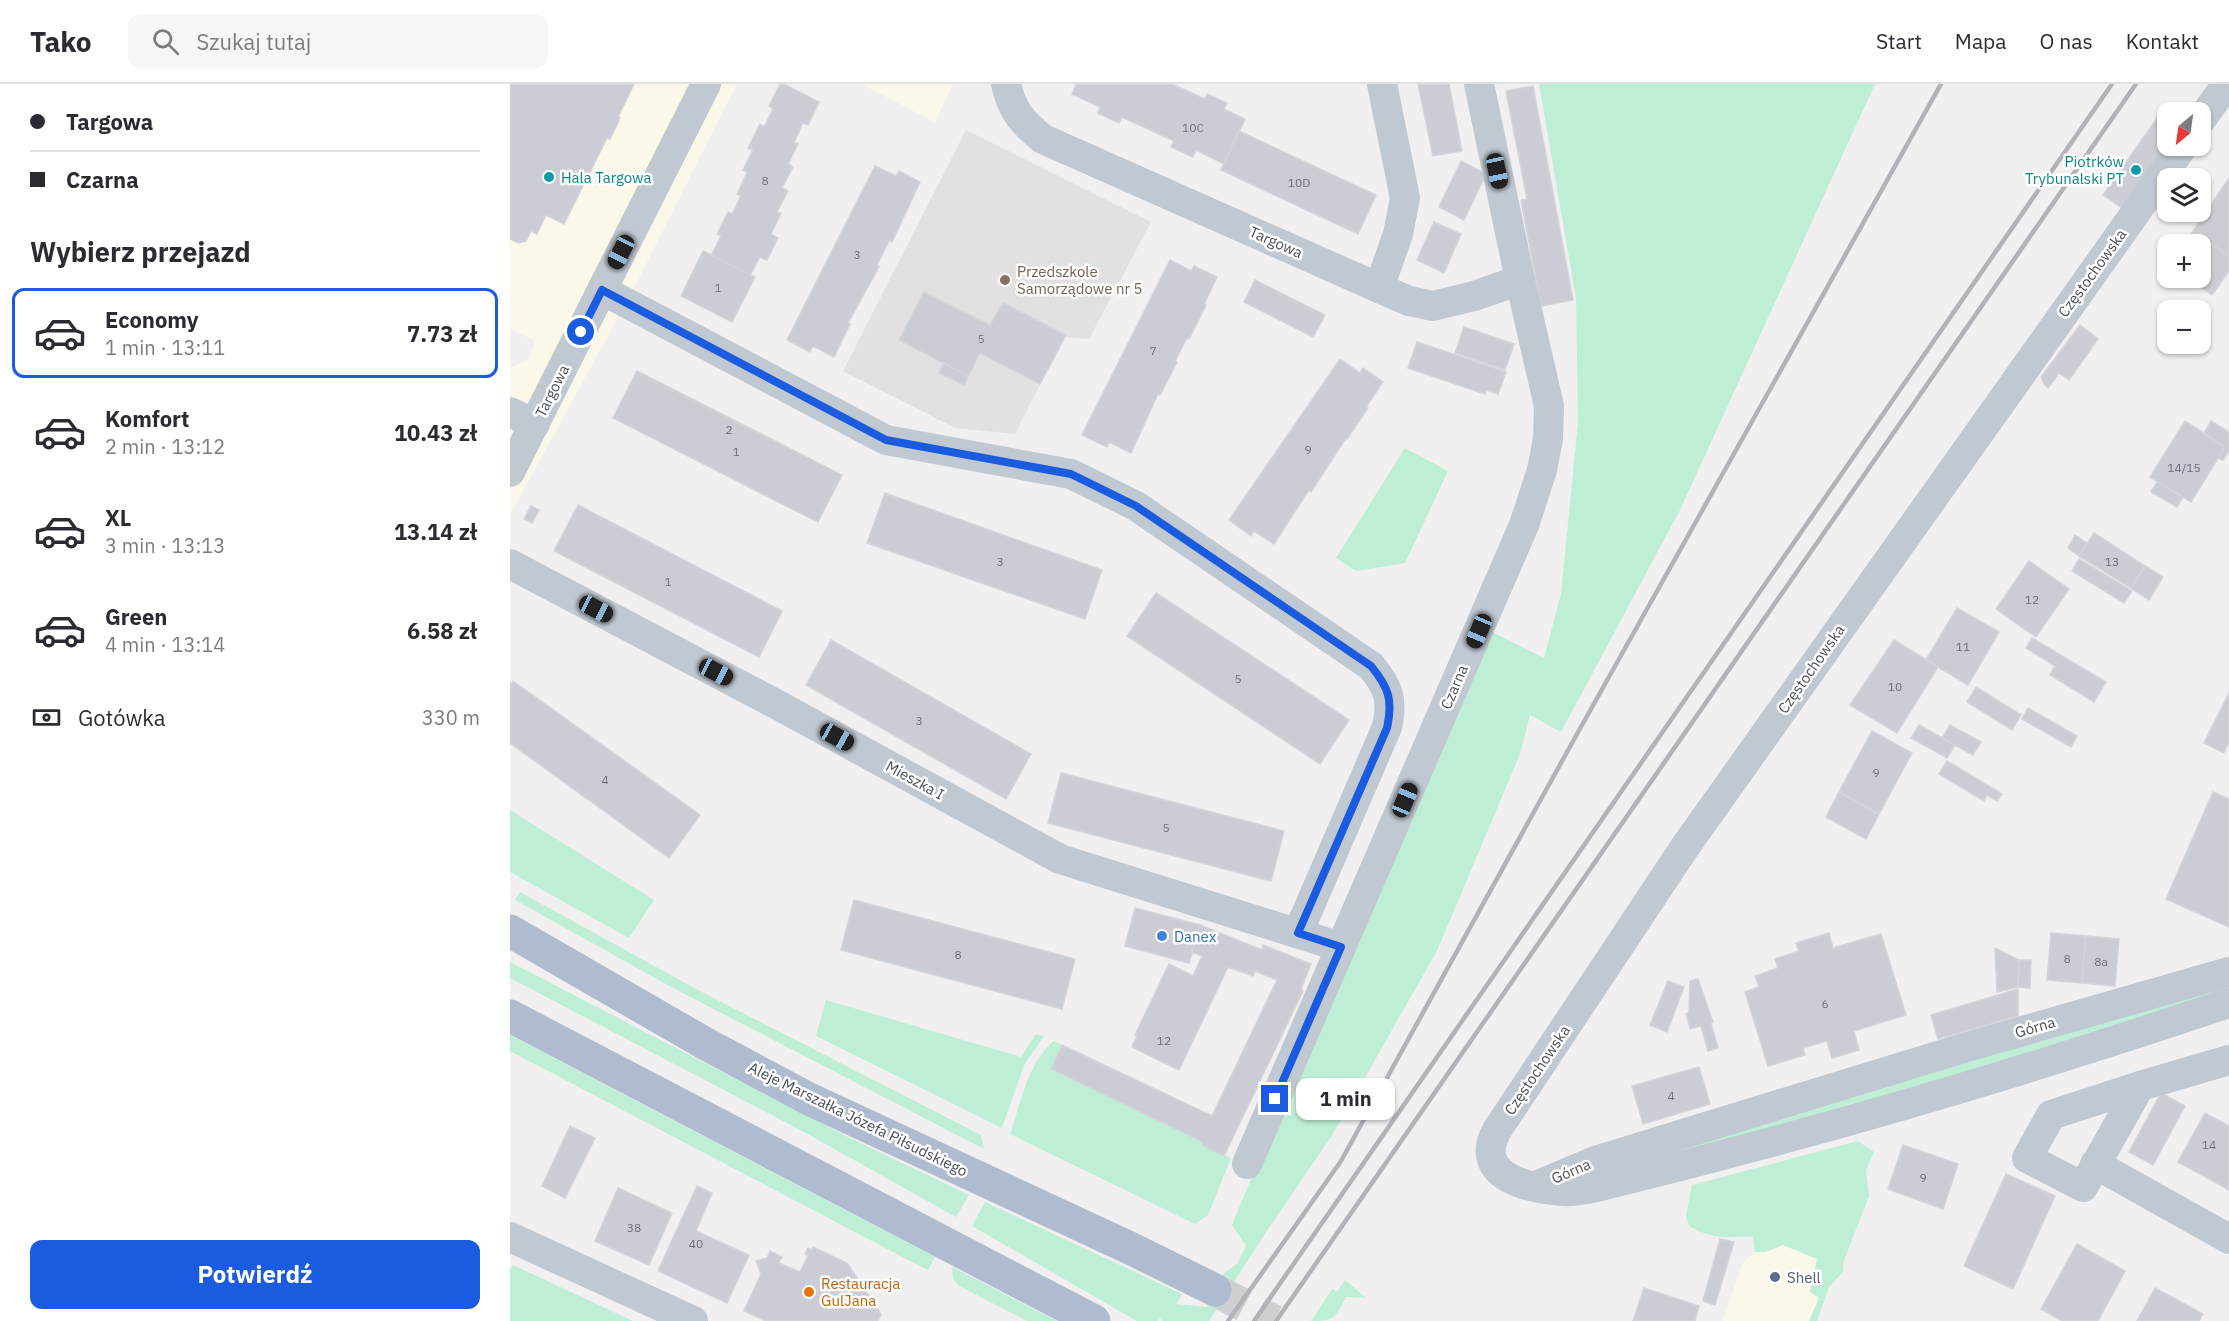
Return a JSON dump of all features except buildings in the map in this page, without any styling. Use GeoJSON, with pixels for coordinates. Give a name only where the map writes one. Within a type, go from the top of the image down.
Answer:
{"type":"FeatureCollection","features":[{"type":"Feature","properties":{"kind":"main road","name":"Aleje Marszałka Józefa Piłsudskiego"},"geometry":{"type":"LineString","coordinates":[[510,931],[706,1044],[809,1099],[1124,1245],[1215,1290]]}},
{"type":"Feature","properties":{"kind":"main road"},"geometry":{"type":"LineString","coordinates":[[510,1016],[1094,1321]]}},
{"type":"Feature","properties":{"kind":"street","name":"Targowa"},"geometry":{"type":"LineString","coordinates":[[510,472],[523,418],[602,290],[706,84]]}},
{"type":"Feature","properties":{"kind":"street","name":"Targowa"},"geometry":{"type":"LineString","coordinates":[[1006,84],[1010,100],[1023,123],[1043,139],[1409,301],[1433,306],[1474,296],[1520,280]]}},
{"type":"Feature","properties":{"kind":"street"},"geometry":{"type":"LineString","coordinates":[[1378,288],[1398,234],[1405,198],[1382,84]]}},
{"type":"Feature","properties":{"kind":"street","name":"Czarna"},"geometry":{"type":"LineString","coordinates":[[1247,1164],[1524,525],[1542,470],[1548,439],[1549,406],[1479,84]]}},
{"type":"Feature","properties":{"kind":"street"},"geometry":{"type":"LineString","coordinates":[[2211,106],[2227,84]]}},
{"type":"Feature","properties":{"kind":"street","name":"Częstochowska"},"geometry":{"type":"LineString","coordinates":[[1535,1186],[1514,1182],[1497,1169],[1491,1149],[1492,1139],[1497,1130],[1685,847],[2176,156]]}},
{"type":"Feature","properties":{"kind":"street"},"geometry":{"type":"LineString","coordinates":[[602,290],[886,440],[1071,474],[1084,480],[1136,506],[1371,666],[1382,679],[1389,693],[1391,711],[1387,728],[1298,933]]}},
{"type":"Feature","properties":{"kind":"street","name":"Mieszka I"},"geometry":{"type":"LineString","coordinates":[[510,564],[776,704],[1060,859],[1341,947]]}},
{"type":"Feature","properties":{"kind":"street","name":"Górna"},"geometry":{"type":"LineString","coordinates":[[1535,1186],[1595,1161],[1967,1047],[2229,972]]}},
{"type":"Feature","properties":{"kind":"street","name":"Górna"},"geometry":{"type":"LineString","coordinates":[[1535,1186],[1565,1191],[1614,1183],[1896,1107],[2134,1035],[2229,1003]]}},
{"type":"Feature","properties":{"kind":"street"},"geometry":{"type":"LineString","coordinates":[[2140,1086],[2083,1187],[2027,1158],[2051,1115],[2162,1078],[2229,1060]]}},
{"type":"Feature","properties":{"kind":"street"},"geometry":{"type":"LineString","coordinates":[[2095,1164],[2229,1239]]}},
{"type":"Feature","properties":{"kind":"street"},"geometry":{"type":"LineString","coordinates":[[510,1237],[693,1321]]}},
{"type":"Feature","properties":{"kind":"shaded area"},"geometry":{"type":"Polygon","coordinates":[[[634,84],[737,84],[633,290],[510,515],[510,368],[529,359],[535,341],[510,329],[510,239],[518,243],[526,241],[531,231],[546,215],[564,223],[607,138],[610,139],[634,84]]]}},
{"type":"Feature","properties":{"kind":"shaded area"},"geometry":{"type":"Polygon","coordinates":[[[861,84],[953,84],[935,122],[861,84]]]}},
{"type":"Feature","properties":{"kind":"shaded area","name":"Przedszkole Samorządowe nr 5"},"geometry":{"type":"Polygon","coordinates":[[[966,130],[1151,222],[1089,339],[1064,337],[1015,434],[955,428],[843,371],[966,130]]]}},
{"type":"Feature","properties":{"kind":"shaded area","name":"Shell"},"geometry":{"type":"Polygon","coordinates":[[[1783,1245],[1817,1259],[1810,1292],[1819,1298],[1809,1321],[1722,1321],[1743,1263],[1755,1252],[1765,1252],[1783,1245]]]}},
{"type":"Feature","properties":{"kind":"green space"},"geometry":{"type":"Polygon","coordinates":[[[1539,84],[1875,84],[1680,510],[1561,732],[1530,715],[1520,754],[1437,951],[1331,1137],[1209,1321],[1162,1321],[1160,1318],[1158,1321],[1137,1321],[972,1226],[985,1202],[1182,1294],[1176,1304],[1207,1307],[1224,1273],[1237,1264],[1246,1246],[1232,1225],[1234,1219],[1490,631],[1544,658],[1561,594],[1578,423],[1576,298],[1539,84]]]}},
{"type":"Feature","properties":{"kind":"green space"},"geometry":{"type":"Polygon","coordinates":[[[1405,448],[1448,471],[1405,563],[1356,571],[1336,558],[1405,448]]]}},
{"type":"Feature","properties":{"kind":"green space"},"geometry":{"type":"Polygon","coordinates":[[[510,810],[654,900],[629,938],[510,872],[510,810]]]}},
{"type":"Feature","properties":{"kind":"green space"},"geometry":{"type":"Polygon","coordinates":[[[520,892],[698,990],[981,1135],[984,1149],[673,988],[515,900],[520,892]]]}},
{"type":"Feature","properties":{"kind":"green space"},"geometry":{"type":"Polygon","coordinates":[[[510,962],[850,1138],[969,1195],[956,1217],[804,1132],[510,978],[510,962]]]}},
{"type":"Feature","properties":{"kind":"green space"},"geometry":{"type":"Polygon","coordinates":[[[2229,981],[2229,993],[2162,1017],[1610,1176],[1607,1168],[2229,981]]]}},
{"type":"Feature","properties":{"kind":"green space"},"geometry":{"type":"Polygon","coordinates":[[[826,1000],[1021,1057],[1036,1034],[1044,1036],[1024,1065],[1002,1128],[816,1036],[826,1000]]]}},
{"type":"Feature","properties":{"kind":"green space"},"geometry":{"type":"Polygon","coordinates":[[[510,1035],[935,1257],[928,1270],[510,1051],[510,1035]]]}},
{"type":"Feature","properties":{"kind":"green space"},"geometry":{"type":"Polygon","coordinates":[[[1054,1041],[1062,1045],[1051,1069],[1203,1142],[1202,1145],[1231,1158],[1208,1215],[1195,1224],[1010,1134],[1032,1071],[1045,1050],[1054,1041]]]}},
{"type":"Feature","properties":{"kind":"green space"},"geometry":{"type":"Polygon","coordinates":[[[1858,1141],[1874,1152],[1866,1170],[1869,1196],[1843,1263],[1843,1272],[1829,1287],[1817,1321],[1809,1321],[1819,1298],[1810,1292],[1817,1259],[1783,1245],[1765,1252],[1755,1252],[1753,1236],[1720,1237],[1689,1226],[1686,1216],[1692,1185],[1858,1141]]]}},
{"type":"Feature","properties":{"kind":"green space"},"geometry":{"type":"Polygon","coordinates":[[[513,1265],[633,1321],[510,1321],[510,1270],[513,1265]]]}},
{"type":"Feature","properties":{"kind":"green space"},"geometry":{"type":"Polygon","coordinates":[[[952,1267],[1057,1321],[1027,1321],[959,1286],[953,1279],[952,1267]]]}},
{"type":"Feature","properties":{"kind":"green space"},"geometry":{"type":"Polygon","coordinates":[[[1345,1280],[1366,1298],[1346,1297],[1333,1317],[1311,1321],[1332,1289],[1337,1292],[1345,1280]]]}},
{"type":"Feature","properties":{"kind":"tunnel"},"geometry":{"type":"LineString","coordinates":[[1215,1290],[1274,1321]]}},
{"type":"Feature","properties":{"kind":"railway"},"geometry":{"type":"LineString","coordinates":[[1228,1321],[1341,1161],[1941,84]]}},
{"type":"Feature","properties":{"kind":"railway"},"geometry":{"type":"LineString","coordinates":[[1254,1321],[2112,84]]}},
{"type":"Feature","properties":{"kind":"railway"},"geometry":{"type":"LineString","coordinates":[[1276,1321],[2136,84]]}},
{"type":"Feature","properties":{"kind":"place","name":"Piotrków Trybunalski PT"},"geometry":{"type":"Point","coordinates":[2136,170]}},
{"type":"Feature","properties":{"kind":"place","name":"Hala Targowa"},"geometry":{"type":"Point","coordinates":[549,177]}},
{"type":"Feature","properties":{"kind":"place","name":"Przedszkole Samorządowe nr 5"},"geometry":{"type":"Point","coordinates":[1005,280]}},
{"type":"Feature","properties":{"kind":"place","name":"Danex"},"geometry":{"type":"Point","coordinates":[1162,936]}},
{"type":"Feature","properties":{"kind":"place","name":"Shell"},"geometry":{"type":"Point","coordinates":[1775,1277]}},
{"type":"Feature","properties":{"kind":"place","name":"Restauracja GulJana"},"geometry":{"type":"Point","coordinates":[809,1292]}},
{"type":"Feature","properties":{"kind":"route"},"geometry":{"type":"LineString","coordinates":[[581,332],[602,290],[886,440],[1071,474],[1136,506],[1371,666],[1382,679],[1389,693],[1391,711],[1387,728],[1298,933],[1341,947],[1275,1099]]}}]}
